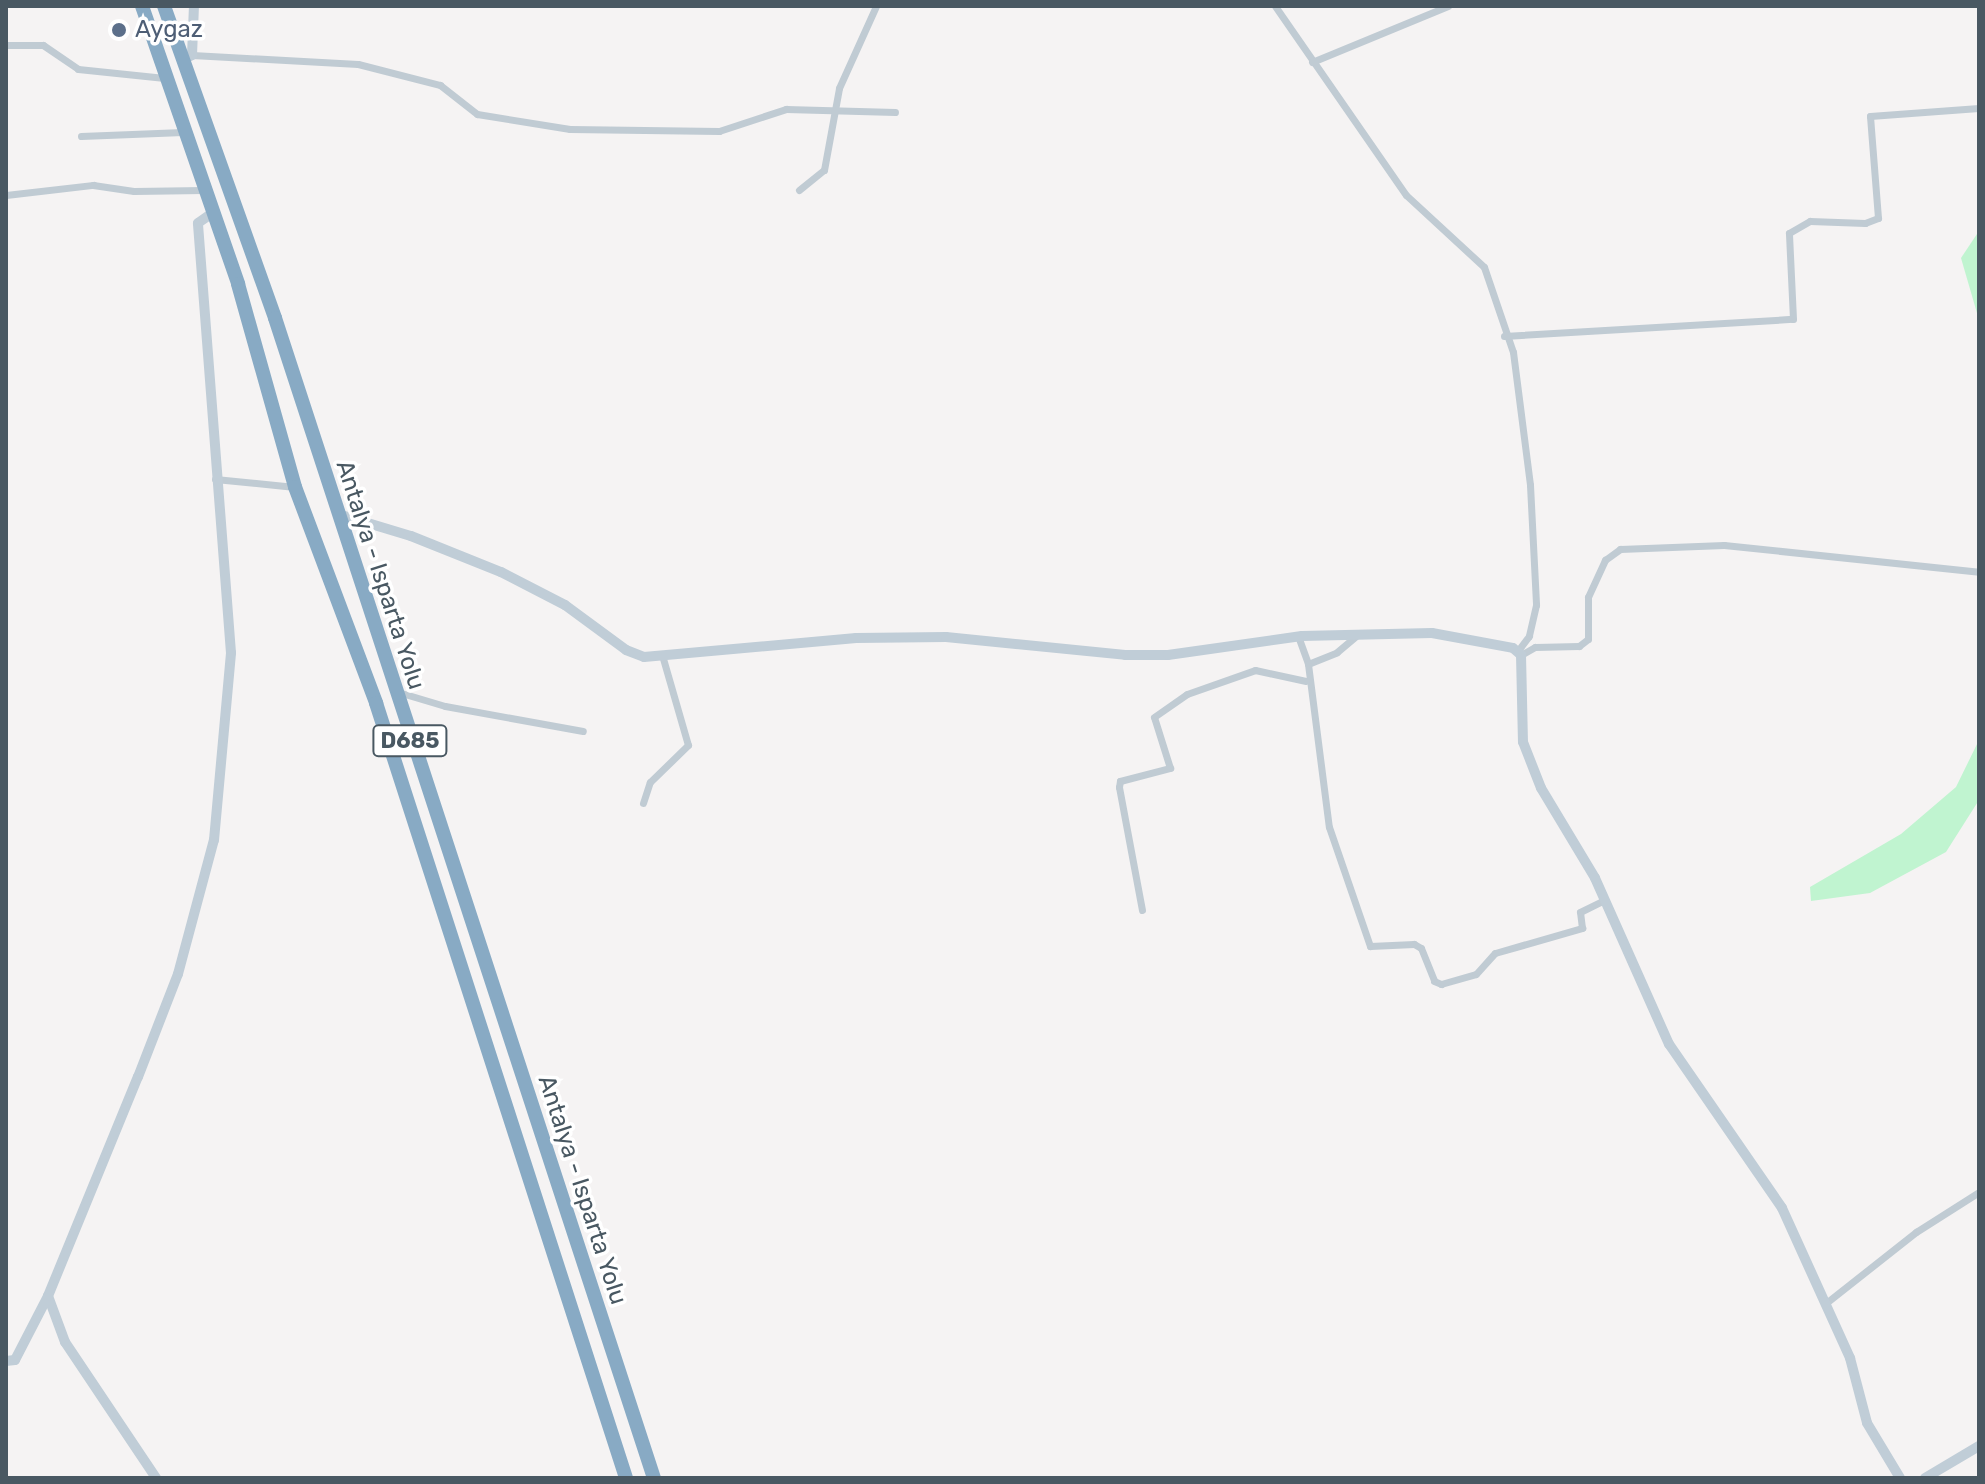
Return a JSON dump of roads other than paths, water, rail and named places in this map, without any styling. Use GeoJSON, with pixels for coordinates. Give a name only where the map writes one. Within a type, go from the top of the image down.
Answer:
{"type":"FeatureCollection","features":[{"type":"Feature","properties":{"kind":"highway","name":"Antalya - Isparta Yolu"},"geometry":{"type":"LineString","coordinates":[[142,6],[211,214],[238,284],[295,487],[376,703],[626,1478]]}},
{"type":"Feature","properties":{"kind":"highway","name":"Antalya - Isparta Yolu"},"geometry":{"type":"LineString","coordinates":[[164,6],[187,58],[275,318],[392,690],[654,1478]]}},
{"type":"Feature","properties":{"kind":"street"},"geometry":{"type":"LineString","coordinates":[[194,6],[187,58],[358,64],[440,85],[477,114],[570,129],[719,131],[786,109],[895,112]]}},
{"type":"Feature","properties":{"kind":"street"},"geometry":{"type":"LineString","coordinates":[[799,190],[824,170],[835,109],[876,6]]}},
{"type":"Feature","properties":{"kind":"street"},"geometry":{"type":"LineString","coordinates":[[1275,6],[1406,195],[1474,253],[1484,267],[1504,336],[1513,352],[1537,567],[1534,621],[1519,654],[1523,742],[1541,788],[1605,900],[1669,1044],[1782,1208],[1850,1358],[1867,1423],[1899,1478]]}},
{"type":"Feature","properties":{"kind":"street"},"geometry":{"type":"LineString","coordinates":[[1312,62],[1448,6]]}},
{"type":"Feature","properties":{"kind":"street"},"geometry":{"type":"LineString","coordinates":[[6,45],[43,45],[78,69],[165,78]]}},
{"type":"Feature","properties":{"kind":"street"},"geometry":{"type":"LineString","coordinates":[[1504,336],[1793,319],[1789,233],[1810,221],[1865,223],[1878,218],[1870,116],[1979,108]]}},
{"type":"Feature","properties":{"kind":"street"},"geometry":{"type":"LineString","coordinates":[[81,136],[183,132]]}},
{"type":"Feature","properties":{"kind":"street"},"geometry":{"type":"LineString","coordinates":[[6,195],[93,185],[134,191],[203,190]]}},
{"type":"Feature","properties":{"kind":"street"},"geometry":{"type":"LineString","coordinates":[[6,1361],[15,1360],[48,1296],[178,974],[214,840],[231,653],[215,479],[198,223],[211,214]]}},
{"type":"Feature","properties":{"kind":"street"},"geometry":{"type":"LineString","coordinates":[[215,479],[295,487]]}},
{"type":"Feature","properties":{"kind":"street"},"geometry":{"type":"LineString","coordinates":[[338,514],[411,536],[501,572],[565,605],[626,650],[644,657],[856,638],[946,637],[1168,655],[1298,636],[1432,633],[1519,654],[1535,647],[1579,646],[1588,639],[1588,597],[1605,560],[1620,549],[1724,545],[1979,572]]}},
{"type":"Feature","properties":{"kind":"street"},"geometry":{"type":"LineString","coordinates":[[1308,664],[1337,652],[1358,634]]}},
{"type":"Feature","properties":{"kind":"street"},"geometry":{"type":"LineString","coordinates":[[1298,636],[1308,664],[1306,681],[1329,827],[1370,946],[1414,944],[1421,948],[1434,981],[1441,984],[1476,974],[1495,953],[1582,928],[1580,912],[1605,900]]}},
{"type":"Feature","properties":{"kind":"street"},"geometry":{"type":"LineString","coordinates":[[643,803],[650,782],[688,745],[662,655]]}},
{"type":"Feature","properties":{"kind":"street"},"geometry":{"type":"LineString","coordinates":[[1142,910],[1119,787],[1120,781],[1170,768],[1154,717],[1187,694],[1255,670],[1306,681]]}},
{"type":"Feature","properties":{"kind":"street"},"geometry":{"type":"LineString","coordinates":[[392,690],[445,706],[583,731]]}},
{"type":"Feature","properties":{"kind":"street"},"geometry":{"type":"LineString","coordinates":[[1826,1303],[1916,1232],[1979,1192]]}},
{"type":"Feature","properties":{"kind":"street"},"geometry":{"type":"LineString","coordinates":[[48,1296],[65,1342],[156,1478]]}},
{"type":"Feature","properties":{"kind":"street"},"geometry":{"type":"LineString","coordinates":[[1925,1478],[1979,1446]]}},
{"type":"Feature","properties":{"kind":"place","name":"Aygaz"},"geometry":{"type":"Point","coordinates":[119,30]}}]}
